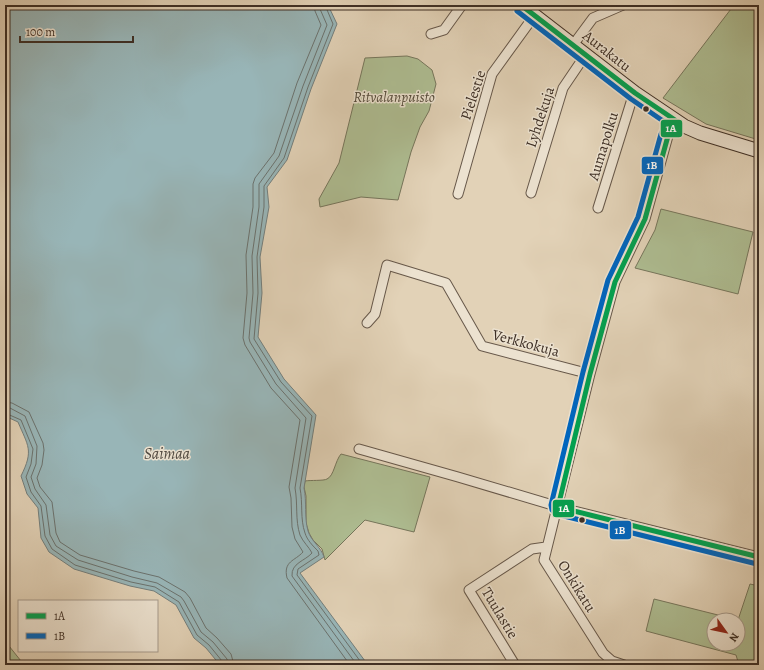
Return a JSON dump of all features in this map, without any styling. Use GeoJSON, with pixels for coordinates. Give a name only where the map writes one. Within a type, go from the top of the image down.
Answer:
{"type":"FeatureCollection","features":[{"type":"Feature","properties":{"kind":"street"},"geometry":{"type":"LineString","coordinates":[[431,34],[444,30],[462,5]]}},
{"type":"Feature","properties":{"kind":"street","name":"Aurakatu"},"geometry":{"type":"LineString","coordinates":[[520,5],[586,54],[635,94],[684,126],[700,133],[759,151]]}},
{"type":"Feature","properties":{"kind":"street"},"geometry":{"type":"LineString","coordinates":[[573,45],[593,18],[623,5]]}},
{"type":"Feature","properties":{"kind":"street","name":"Pielestie"},"geometry":{"type":"LineString","coordinates":[[458,194],[492,74],[534,16]]}},
{"type":"Feature","properties":{"kind":"street","name":"Lyhdekuja"},"geometry":{"type":"LineString","coordinates":[[531,193],[563,88],[586,54]]}},
{"type":"Feature","properties":{"kind":"street","name":"Aumapolku"},"geometry":{"type":"LineString","coordinates":[[598,208],[635,94]]}},
{"type":"Feature","properties":{"kind":"street","name":"Onkikatu"},"geometry":{"type":"LineString","coordinates":[[624,665],[612,661],[603,653],[544,560],[590,374],[615,282],[645,220],[668,136],[675,120]]}},
{"type":"Feature","properties":{"kind":"street","name":"Verkkokuja"},"geometry":{"type":"LineString","coordinates":[[367,322],[375,314],[387,265],[446,283],[482,346],[590,374]]}},
{"type":"Feature","properties":{"kind":"street"},"geometry":{"type":"LineString","coordinates":[[359,449],[458,476],[558,507],[759,557]]}},
{"type":"Feature","properties":{"kind":"street","name":"Tuulastie"},"geometry":{"type":"LineString","coordinates":[[515,665],[469,590],[532,549],[546,548]]}},
{"type":"Feature","properties":{"kind":"green space"},"geometry":{"type":"Polygon","coordinates":[[[734,5],[759,5],[759,140],[706,124],[663,98],[734,5]]]}},
{"type":"Feature","properties":{"kind":"green space","name":"Ritvalanpuisto"},"geometry":{"type":"Polygon","coordinates":[[[407,56],[418,59],[432,70],[436,84],[429,111],[420,127],[411,152],[398,200],[361,197],[320,207],[319,199],[339,163],[365,58],[407,56]]]}},
{"type":"Feature","properties":{"kind":"green space"},"geometry":{"type":"Polygon","coordinates":[[[661,209],[753,232],[738,294],[635,268],[655,230],[661,209]]]}},
{"type":"Feature","properties":{"kind":"green space"},"geometry":{"type":"Polygon","coordinates":[[[341,454],[430,477],[414,532],[365,520],[325,560],[322,549],[313,540],[306,523],[306,496],[304,487],[305,481],[327,479],[333,472],[337,460],[341,454]]]}},
{"type":"Feature","properties":{"kind":"green space"},"geometry":{"type":"Polygon","coordinates":[[[750,584],[759,586],[759,665],[739,665],[736,655],[725,652],[746,652],[746,612],[741,612],[750,584]]]}},
{"type":"Feature","properties":{"kind":"green space"},"geometry":{"type":"Polygon","coordinates":[[[654,599],[706,612],[706,647],[646,631],[654,599]]]}},
{"type":"Feature","properties":{"kind":"green space"},"geometry":{"type":"Polygon","coordinates":[[[5,641],[21,661],[21,665],[5,665],[5,641]]]}},
{"type":"Feature","properties":{"kind":"water","name":"Saimaa"},"geometry":{"type":"Polygon","coordinates":[[[5,5],[328,5],[337,24],[311,89],[287,160],[267,187],[269,207],[260,257],[262,293],[258,337],[284,379],[316,415],[304,488],[308,531],[324,557],[300,573],[368,665],[220,665],[206,648],[194,638],[176,605],[154,591],[130,586],[74,569],[49,552],[41,538],[38,508],[27,494],[21,476],[27,460],[27,443],[18,422],[5,416],[5,5]]]}},
{"type":"Feature","properties":{"kind":"transit line","name":"1A"},"geometry":{"type":"LineString","coordinates":[[521,5],[635,93],[675,120],[668,136],[645,219],[615,282],[590,374],[558,507],[759,557]]}},
{"type":"Feature","properties":{"kind":"transit line","name":"1B"},"geometry":{"type":"LineString","coordinates":[[517,11],[631,99],[666,123],[661,134],[638,217],[608,280],[583,372],[551,505],[552,510],[556,514],[757,564]]}}]}
